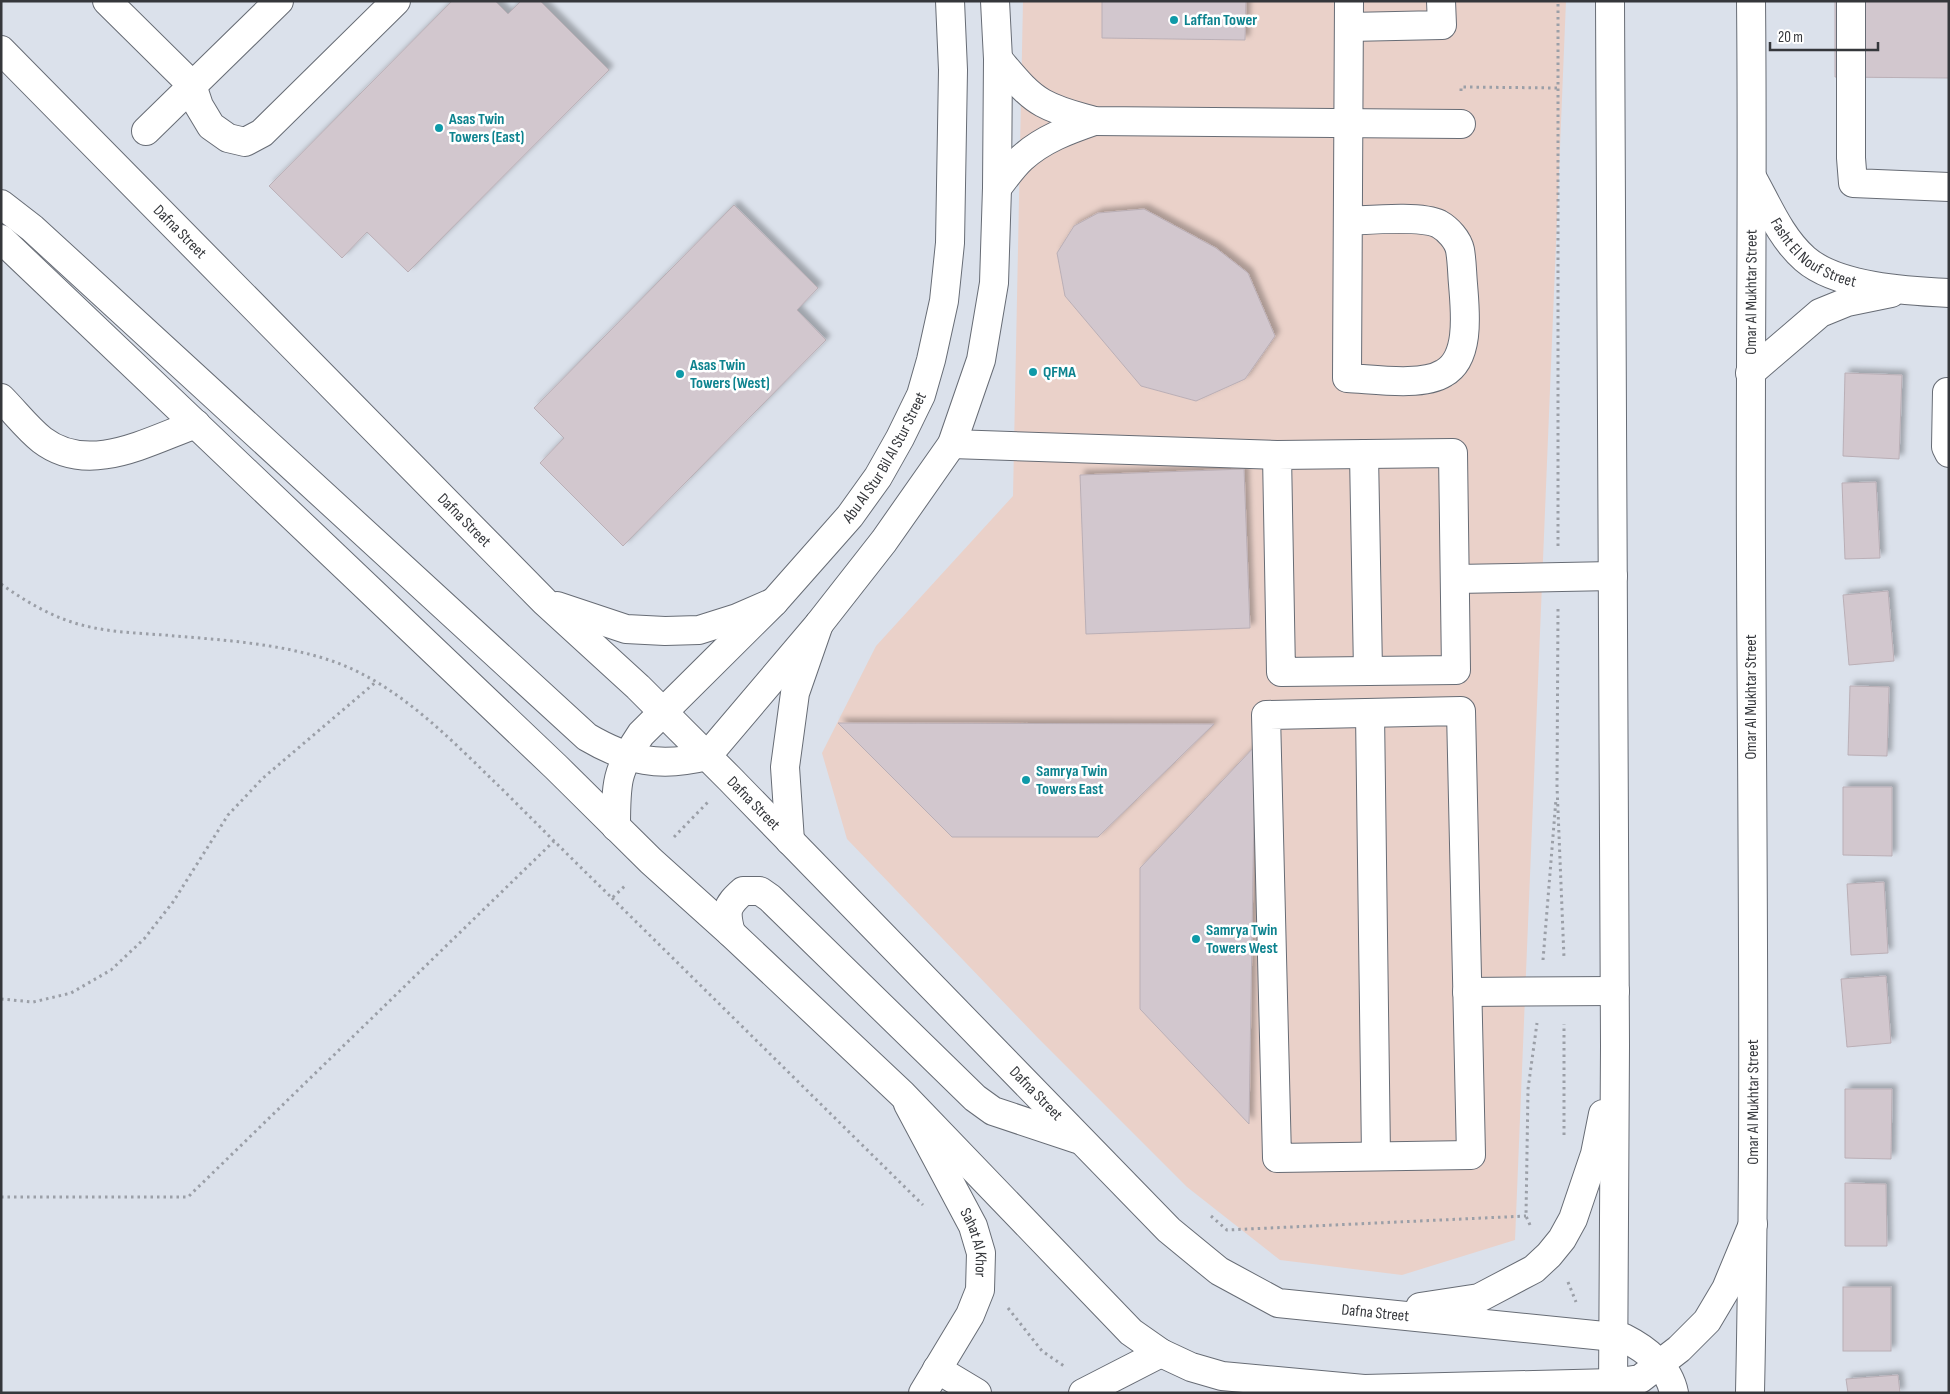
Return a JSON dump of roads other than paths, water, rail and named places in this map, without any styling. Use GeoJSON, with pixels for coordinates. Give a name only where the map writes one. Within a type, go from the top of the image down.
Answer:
{"type":"FeatureCollection","features":[{"type":"Feature","properties":{"kind":"main road"},"geometry":{"type":"LineString","coordinates":[[108,1],[192,85],[200,106],[211,126],[228,138],[245,142],[262,133],[396,1]]}},
{"type":"Feature","properties":{"kind":"main road"},"geometry":{"type":"LineString","coordinates":[[146,131],[279,1]]}},
{"type":"Feature","properties":{"kind":"main road","name":"Abu Al Stur Bil Al Stur Street"},"geometry":{"type":"LineString","coordinates":[[616,827],[618,776],[625,756],[641,734],[662,711],[774,602],[850,516],[878,477],[900,438],[920,394],[932,360],[944,301],[950,243],[953,70],[950,1]]}},
{"type":"Feature","properties":{"kind":"main road"},"geometry":{"type":"LineString","coordinates":[[1,204],[32,228],[586,737],[607,749],[644,761],[670,763],[707,756],[819,624],[884,541],[952,444],[981,360],[994,283],[998,59],[995,1]]}},
{"type":"Feature","properties":{"kind":"main road"},"geometry":{"type":"LineString","coordinates":[[1348,221],[1421,220],[1438,224],[1451,234],[1460,249],[1465,317],[1463,342],[1458,359],[1446,373],[1424,381],[1346,378],[1349,14],[1442,25],[1441,1]]}},
{"type":"Feature","properties":{"kind":"main road"},"geometry":{"type":"LineString","coordinates":[[1610,1],[1615,991],[1613,1388]]}},
{"type":"Feature","properties":{"kind":"main road","name":"Omar Al Mukhtar Street"},"geometry":{"type":"LineString","coordinates":[[1750,1],[1753,179],[1750,373],[1754,1224],[1750,1393]]}},
{"type":"Feature","properties":{"kind":"main road"},"geometry":{"type":"LineString","coordinates":[[1851,1],[1851,158],[1853,183],[1949,187]]}},
{"type":"Feature","properties":{"kind":"main road","name":"Dafna Street"},"geometry":{"type":"LineString","coordinates":[[1,50],[545,602],[606,657],[730,779],[1169,1230],[1219,1270],[1278,1303],[1614,1335],[1639,1346],[1660,1364]]}},
{"type":"Feature","properties":{"kind":"main road"},"geometry":{"type":"LineString","coordinates":[[998,59],[1018,82],[1041,102],[1060,111],[1094,121],[1460,124]]}},
{"type":"Feature","properties":{"kind":"main road"},"geometry":{"type":"LineString","coordinates":[[997,188],[1022,158],[1044,142],[1060,133],[1094,121]]}},
{"type":"Feature","properties":{"kind":"main road","name":"Fasht El Nouf Street"},"geometry":{"type":"LineString","coordinates":[[1753,179],[1785,236],[1806,260],[1835,276],[1900,291],[1949,293]]}},
{"type":"Feature","properties":{"kind":"main road"},"geometry":{"type":"LineString","coordinates":[[1,239],[616,827],[902,1094],[1131,1332],[1161,1353],[1191,1367],[1222,1376],[1368,1391],[1613,1388],[1640,1379],[1660,1364],[1707,1321],[1726,1289],[1754,1224]]}},
{"type":"Feature","properties":{"kind":"main road","name":"Fasht El Nouf Street"},"geometry":{"type":"LineString","coordinates":[[1750,373],[1820,312],[1848,302],[1900,291]]}},
{"type":"Feature","properties":{"kind":"main road"},"geometry":{"type":"LineString","coordinates":[[1947,392],[1946,447],[1949,453]]}},
{"type":"Feature","properties":{"kind":"main road"},"geometry":{"type":"LineString","coordinates":[[1,398],[42,439],[56,449],[90,457],[107,456],[196,424]]}},
{"type":"Feature","properties":{"kind":"main road"},"geometry":{"type":"LineString","coordinates":[[952,444],[1277,455],[1453,453],[1456,670],[1281,672],[1277,455]]}},
{"type":"Feature","properties":{"kind":"main road"},"geometry":{"type":"LineString","coordinates":[[1364,454],[1368,671]]}},
{"type":"Feature","properties":{"kind":"main road"},"geometry":{"type":"LineString","coordinates":[[1455,579],[1613,576]]}},
{"type":"Feature","properties":{"kind":"main road"},"geometry":{"type":"LineString","coordinates":[[545,602],[626,629],[665,631],[699,630],[737,618],[774,602]]}},
{"type":"Feature","properties":{"kind":"main road"},"geometry":{"type":"LineString","coordinates":[[790,841],[785,767],[795,693],[819,624]]}},
{"type":"Feature","properties":{"kind":"main road"},"geometry":{"type":"LineString","coordinates":[[1461,711],[1467,992],[1471,1155],[1277,1158],[1266,715],[1461,711]]}},
{"type":"Feature","properties":{"kind":"main road"},"geometry":{"type":"LineString","coordinates":[[1370,713],[1376,1156]]}},
{"type":"Feature","properties":{"kind":"main road"},"geometry":{"type":"LineString","coordinates":[[731,933],[727,920],[730,902],[743,891],[760,891],[770,898],[975,1098],[993,1111],[1081,1140]]}},
{"type":"Feature","properties":{"kind":"main road"},"geometry":{"type":"LineString","coordinates":[[1467,992],[1615,991]]}},
{"type":"Feature","properties":{"kind":"main road"},"geometry":{"type":"LineString","coordinates":[[1377,1312],[1479,1298],[1534,1269],[1550,1255],[1573,1219],[1595,1154],[1615,1046]]}},
{"type":"Feature","properties":{"kind":"main road","name":"Sahat Al Khor"},"geometry":{"type":"LineString","coordinates":[[902,1094],[974,1226],[981,1252],[980,1290],[970,1315],[923,1393]]}},
{"type":"Feature","properties":{"kind":"main road"},"geometry":{"type":"LineString","coordinates":[[1078,1382],[1161,1353]]}},
{"type":"Feature","properties":{"kind":"main road"},"geometry":{"type":"LineString","coordinates":[[1660,1364],[1674,1393]]}},
{"type":"Feature","properties":{"kind":"main road"},"geometry":{"type":"LineString","coordinates":[[937,1369],[977,1393]]}},
{"type":"Feature","properties":{"kind":"place","name":"Laffan Tower"},"geometry":{"type":"Point","coordinates":[1174,20]}},
{"type":"Feature","properties":{"kind":"place","name":"Asas Twin Towers (East)"},"geometry":{"type":"Point","coordinates":[439,128]}},
{"type":"Feature","properties":{"kind":"place","name":"QFMA"},"geometry":{"type":"Point","coordinates":[1033,372]}},
{"type":"Feature","properties":{"kind":"place","name":"Asas Twin Towers (West)"},"geometry":{"type":"Point","coordinates":[680,374]}},
{"type":"Feature","properties":{"kind":"place","name":"Samrya Twin Towers East"},"geometry":{"type":"Point","coordinates":[1026,780]}},
{"type":"Feature","properties":{"kind":"place","name":"Samrya Twin Towers West"},"geometry":{"type":"Point","coordinates":[1196,939]}}]}
